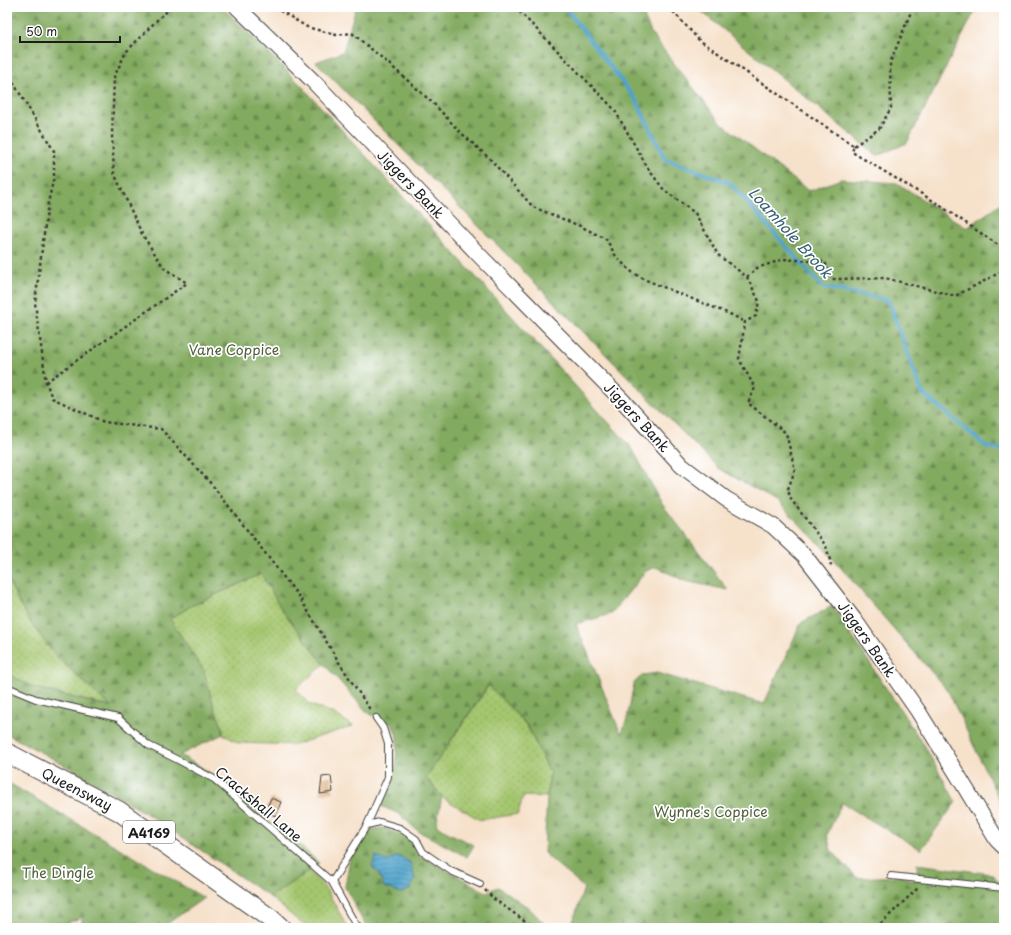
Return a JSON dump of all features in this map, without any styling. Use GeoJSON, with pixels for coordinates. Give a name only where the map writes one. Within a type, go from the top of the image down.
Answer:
{"type":"FeatureCollection","features":[{"type":"Feature","properties":{"kind":"main road","name":"Queensway"},"geometry":{"type":"LineString","coordinates":[[7,753],[119,811],[271,919],[281,928]]}},
{"type":"Feature","properties":{"kind":"street","name":"Jiggers Bank"},"geometry":{"type":"LineString","coordinates":[[237,7],[313,81],[481,257],[623,401],[682,466],[726,498],[773,526],[804,554],[856,622],[918,711],[958,774],[997,840],[1004,847]]}},
{"type":"Feature","properties":{"kind":"lane","name":"Crackshall Lane"},"geometry":{"type":"LineString","coordinates":[[7,687],[36,698],[118,718],[148,745],[214,779],[332,882],[354,922],[359,928]]}},
{"type":"Feature","properties":{"kind":"lane"},"geometry":{"type":"LineString","coordinates":[[332,882],[367,825],[388,777],[388,744],[383,728],[376,718]]}},
{"type":"Feature","properties":{"kind":"lane"},"geometry":{"type":"LineString","coordinates":[[367,825],[380,822],[400,828],[416,839],[423,852],[451,871],[480,884]]}},
{"type":"Feature","properties":{"kind":"lane"},"geometry":{"type":"LineString","coordinates":[[891,876],[1004,888]]}},
{"type":"Feature","properties":{"kind":"path"},"geometry":{"type":"LineString","coordinates":[[46,382],[187,284],[164,268],[142,234],[114,173],[112,135],[114,77],[126,52],[159,18],[172,7]]}},
{"type":"Feature","properties":{"kind":"path"},"geometry":{"type":"LineString","coordinates":[[276,7],[307,27],[336,35],[352,33],[435,104],[459,131],[490,159],[533,208],[580,226],[606,239],[617,258],[632,272],[646,280],[732,315],[745,322]]}},
{"type":"Feature","properties":{"kind":"path"},"geometry":{"type":"LineString","coordinates":[[515,7],[614,109],[649,170],[664,190],[695,213],[718,255],[747,277],[759,301],[756,316],[745,322]]}},
{"type":"Feature","properties":{"kind":"path"},"geometry":{"type":"LineString","coordinates":[[669,7],[699,40],[854,146]]}},
{"type":"Feature","properties":{"kind":"path"},"geometry":{"type":"LineString","coordinates":[[913,7],[890,64],[891,108],[879,129],[854,146],[852,152],[935,202],[1004,249]]}},
{"type":"Feature","properties":{"kind":"path"},"geometry":{"type":"LineString","coordinates":[[7,72],[54,151],[54,177],[48,203],[35,303],[46,382],[52,398],[104,422],[161,430],[213,486],[300,598],[340,664],[376,718]]}},
{"type":"Feature","properties":{"kind":"path"},"geometry":{"type":"LineString","coordinates":[[747,277],[757,268],[784,259],[825,262],[832,279],[885,278],[955,296],[1004,270]]}},
{"type":"Feature","properties":{"kind":"path"},"geometry":{"type":"LineString","coordinates":[[745,322],[739,359],[755,388],[748,403],[786,433],[795,470],[788,489],[790,498],[826,546],[831,564],[821,576]]}},
{"type":"Feature","properties":{"kind":"path"},"geometry":{"type":"LineString","coordinates":[[876,928],[928,880]]}},
{"type":"Feature","properties":{"kind":"path"},"geometry":{"type":"LineString","coordinates":[[480,884],[494,899],[536,928]]}},
{"type":"Feature","properties":{"kind":"green space","name":"Vane Coppice"},"geometry":{"type":"Polygon","coordinates":[[[7,7],[222,7],[300,84],[632,448],[662,504],[728,590],[685,581],[656,567],[646,571],[611,614],[576,624],[621,734],[627,719],[634,683],[643,675],[657,673],[764,704],[801,623],[832,606],[925,747],[956,802],[921,850],[842,803],[827,835],[831,850],[857,878],[898,876],[918,881],[917,864],[992,874],[1004,888],[1004,928],[571,928],[584,888],[544,853],[550,773],[527,725],[488,685],[426,778],[442,797],[436,825],[474,845],[467,857],[418,831],[399,814],[381,806],[396,765],[397,736],[392,724],[368,713],[324,664],[282,610],[261,574],[189,607],[170,619],[204,671],[214,707],[223,729],[223,734],[180,755],[231,787],[251,808],[296,842],[319,863],[270,897],[152,817],[70,768],[7,734],[7,674],[35,688],[111,707],[55,655],[31,623],[17,599],[7,577],[7,7]]]}},
{"type":"Feature","properties":{"kind":"green space"},"geometry":{"type":"Polygon","coordinates":[[[356,7],[640,7],[652,35],[720,122],[809,191],[841,179],[897,183],[967,228],[1004,201],[1004,810],[948,691],[827,552],[777,501],[718,468],[316,62],[343,52],[356,7]]]}},
{"type":"Feature","properties":{"kind":"green space"},"geometry":{"type":"Polygon","coordinates":[[[696,7],[977,7],[907,143],[877,156],[696,7]]]}},
{"type":"Feature","properties":{"kind":"green space"},"geometry":{"type":"Polygon","coordinates":[[[261,574],[283,610],[324,664],[296,689],[309,704],[333,713],[353,726],[294,745],[238,743],[223,734],[223,729],[214,707],[170,619],[189,607],[261,574]]]}},
{"type":"Feature","properties":{"kind":"green space"},"geometry":{"type":"Polygon","coordinates":[[[7,577],[17,599],[31,623],[55,655],[112,707],[35,688],[7,674],[7,577]]]}},
{"type":"Feature","properties":{"kind":"green space"},"geometry":{"type":"Polygon","coordinates":[[[489,685],[527,726],[550,773],[547,797],[523,796],[518,814],[480,820],[442,797],[426,778],[489,685]]]}},
{"type":"Feature","properties":{"kind":"green space","name":"The Dingle"},"geometry":{"type":"Polygon","coordinates":[[[7,782],[204,898],[161,928],[82,928],[82,917],[56,928],[7,928],[7,782]]]}},
{"type":"Feature","properties":{"kind":"green space"},"geometry":{"type":"Polygon","coordinates":[[[384,828],[409,839],[417,854],[486,892],[498,887],[529,908],[549,928],[369,928],[364,923],[345,887],[350,857],[371,829],[384,828]]]}},
{"type":"Feature","properties":{"kind":"green space"},"geometry":{"type":"Polygon","coordinates":[[[309,871],[326,889],[348,928],[307,928],[270,897],[309,871]]]}},
{"type":"Feature","properties":{"kind":"water"},"geometry":{"type":"Polygon","coordinates":[[[376,856],[387,861],[398,856],[410,862],[415,879],[410,889],[401,893],[384,887],[378,872],[372,867],[376,856]]]}},
{"type":"Feature","properties":{"kind":"building"},"geometry":{"type":"Polygon","coordinates":[[[331,776],[333,792],[320,794],[322,777],[331,776]]]}},
{"type":"Feature","properties":{"kind":"building"},"geometry":{"type":"Polygon","coordinates":[[[271,798],[281,802],[276,816],[265,812],[271,798]]]}},
{"type":"Feature","properties":{"kind":"waterway","name":"Loamhole Brook"},"geometry":{"type":"LineString","coordinates":[[565,7],[636,100],[665,159],[730,183],[822,287],[888,300],[922,393],[987,447],[1004,450]]}},
{"type":"Feature","properties":{"kind":"park label","name":"Wynne's Coppice"},"geometry":{"type":"Point","coordinates":[711,811]}}]}
